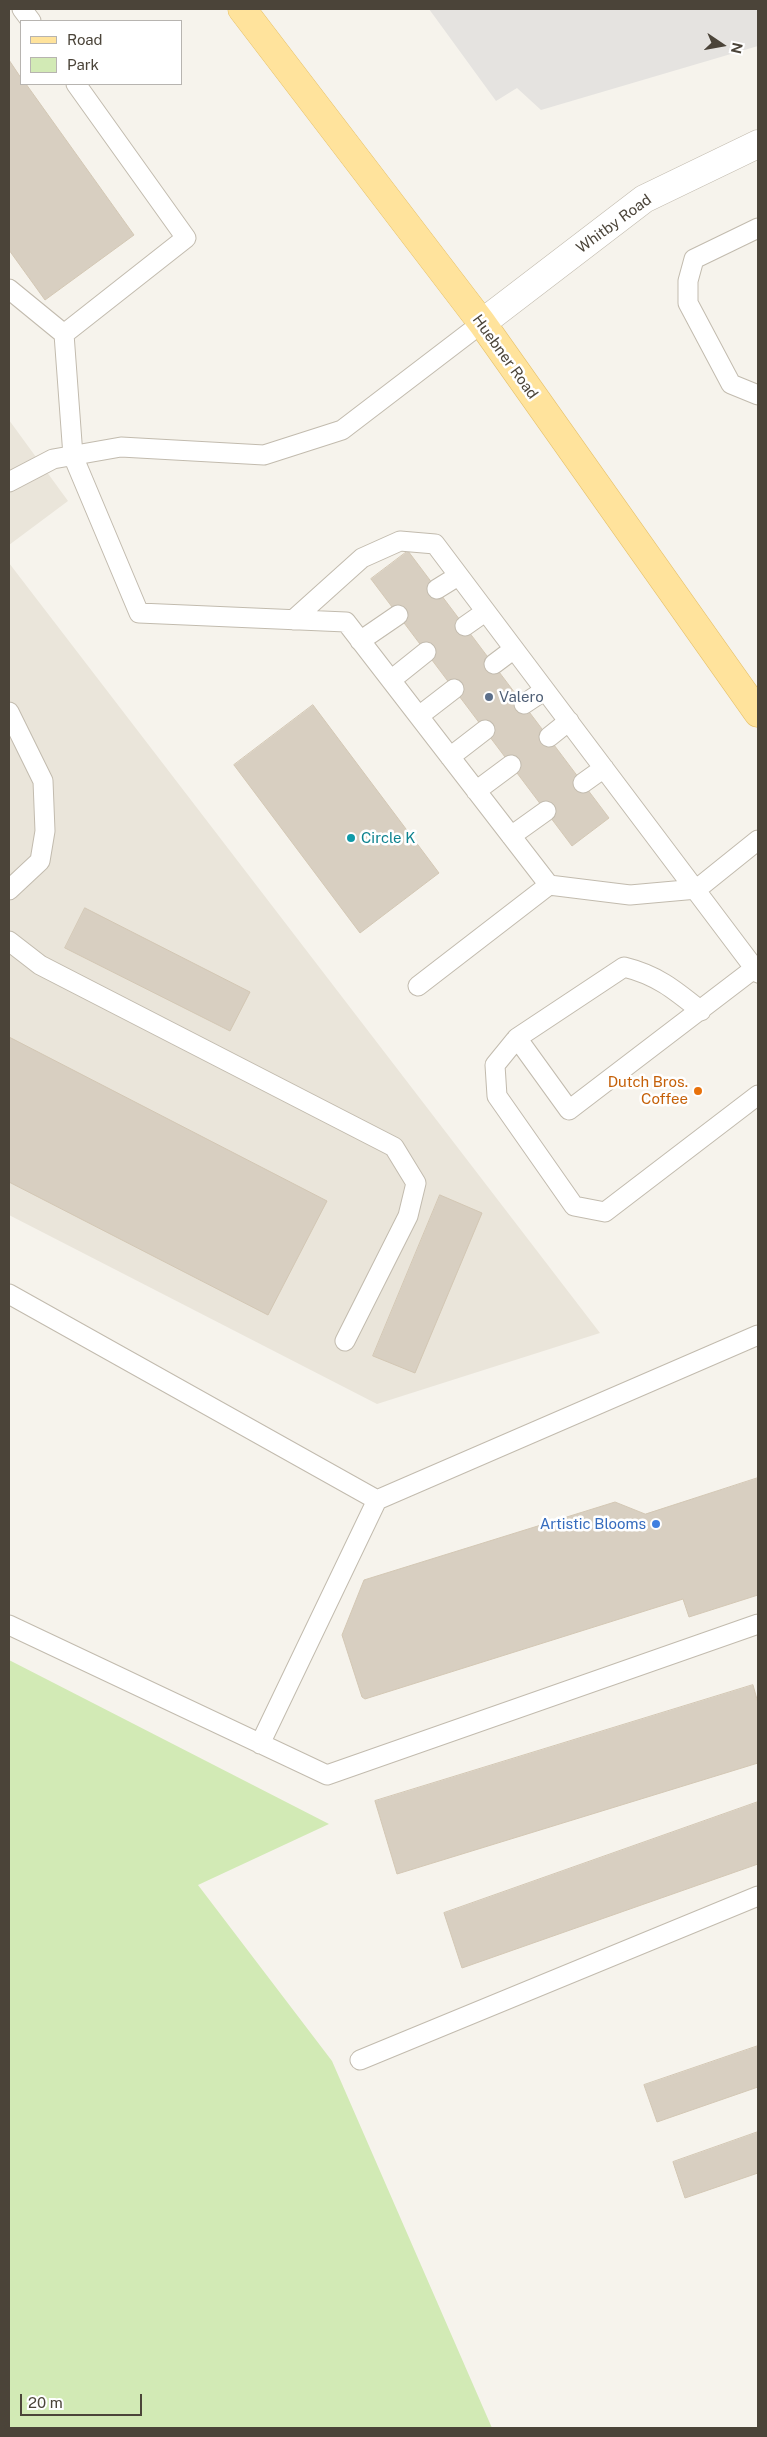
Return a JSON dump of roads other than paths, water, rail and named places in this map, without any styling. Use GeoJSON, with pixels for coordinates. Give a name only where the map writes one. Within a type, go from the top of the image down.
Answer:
{"type":"FeatureCollection","features":[{"type":"Feature","properties":{"kind":"main road","name":"Huebner Road"},"geometry":{"type":"LineString","coordinates":[[242,9],[482,323],[758,713]]}},
{"type":"Feature","properties":{"kind":"street","name":"Whitby Road"},"geometry":{"type":"LineString","coordinates":[[482,323],[644,199],[758,144]]}},
{"type":"Feature","properties":{"kind":"lane"},"geometry":{"type":"LineString","coordinates":[[22,9],[30,20]]}},
{"type":"Feature","properties":{"kind":"lane"},"geometry":{"type":"LineString","coordinates":[[64,334],[186,238],[77,85]]}},
{"type":"Feature","properties":{"kind":"lane"},"geometry":{"type":"LineString","coordinates":[[758,228],[694,259],[688,281],[688,303],[731,384],[758,395]]}},
{"type":"Feature","properties":{"kind":"lane"},"geometry":{"type":"LineString","coordinates":[[9,289],[64,334],[72,456],[139,613],[346,622],[549,885]]}},
{"type":"Feature","properties":{"kind":"lane"},"geometry":{"type":"LineString","coordinates":[[9,482],[53,459],[121,447],[264,455],[342,430],[482,323]]}},
{"type":"Feature","properties":{"kind":"lane"},"geometry":{"type":"LineString","coordinates":[[293,620],[362,558],[400,541],[435,544],[757,971],[569,1110],[517,1038]]}},
{"type":"Feature","properties":{"kind":"lane"},"geometry":{"type":"LineString","coordinates":[[437,589],[458,576]]}},
{"type":"Feature","properties":{"kind":"lane"},"geometry":{"type":"LineString","coordinates":[[465,626],[485,612]]}},
{"type":"Feature","properties":{"kind":"lane"},"geometry":{"type":"LineString","coordinates":[[360,641],[398,615]]}},
{"type":"Feature","properties":{"kind":"lane"},"geometry":{"type":"LineString","coordinates":[[494,664],[514,649]]}},
{"type":"Feature","properties":{"kind":"lane"},"geometry":{"type":"LineString","coordinates":[[391,680],[426,652]]}},
{"type":"Feature","properties":{"kind":"lane"},"geometry":{"type":"LineString","coordinates":[[419,716],[454,689]]}},
{"type":"Feature","properties":{"kind":"lane"},"geometry":{"type":"LineString","coordinates":[[524,704],[545,690]]}},
{"type":"Feature","properties":{"kind":"lane"},"geometry":{"type":"LineString","coordinates":[[9,712],[43,781],[45,832],[40,861],[9,890]]}},
{"type":"Feature","properties":{"kind":"lane"},"geometry":{"type":"LineString","coordinates":[[548,737],[569,722]]}},
{"type":"Feature","properties":{"kind":"lane"},"geometry":{"type":"LineString","coordinates":[[450,757],[485,730]]}},
{"type":"Feature","properties":{"kind":"lane"},"geometry":{"type":"LineString","coordinates":[[476,791],[512,765]]}},
{"type":"Feature","properties":{"kind":"lane"},"geometry":{"type":"LineString","coordinates":[[583,782],[604,768]]}},
{"type":"Feature","properties":{"kind":"lane"},"geometry":{"type":"LineString","coordinates":[[511,836],[546,811]]}},
{"type":"Feature","properties":{"kind":"lane"},"geometry":{"type":"LineString","coordinates":[[418,986],[549,885],[630,895],[696,890],[758,840]]}},
{"type":"Feature","properties":{"kind":"lane"},"geometry":{"type":"LineString","coordinates":[[9,941],[40,965],[394,1147],[416,1184],[408,1216],[346,1341]]}},
{"type":"Feature","properties":{"kind":"lane"},"geometry":{"type":"LineString","coordinates":[[701,1011],[679,993],[647,973],[624,967],[517,1038],[495,1066],[497,1096],[574,1206],[605,1212],[758,1095]]}},
{"type":"Feature","properties":{"kind":"lane"},"geometry":{"type":"LineString","coordinates":[[9,1294],[378,1500]]}},
{"type":"Feature","properties":{"kind":"lane"},"geometry":{"type":"LineString","coordinates":[[260,1744],[378,1500],[758,1334]]}},
{"type":"Feature","properties":{"kind":"lane"},"geometry":{"type":"LineString","coordinates":[[9,1625],[327,1775],[758,1624]]}},
{"type":"Feature","properties":{"kind":"lane"},"geometry":{"type":"LineString","coordinates":[[360,2060],[758,1896]]}},
{"type":"Feature","properties":{"kind":"place","name":"Valero"},"geometry":{"type":"Point","coordinates":[489,697]}},
{"type":"Feature","properties":{"kind":"place","name":"Circle K"},"geometry":{"type":"Point","coordinates":[351,838]}},
{"type":"Feature","properties":{"kind":"place","name":"Dutch Bros. Coffee"},"geometry":{"type":"Point","coordinates":[698,1091]}},
{"type":"Feature","properties":{"kind":"place","name":"Artistic Blooms"},"geometry":{"type":"Point","coordinates":[656,1524]}}]}
